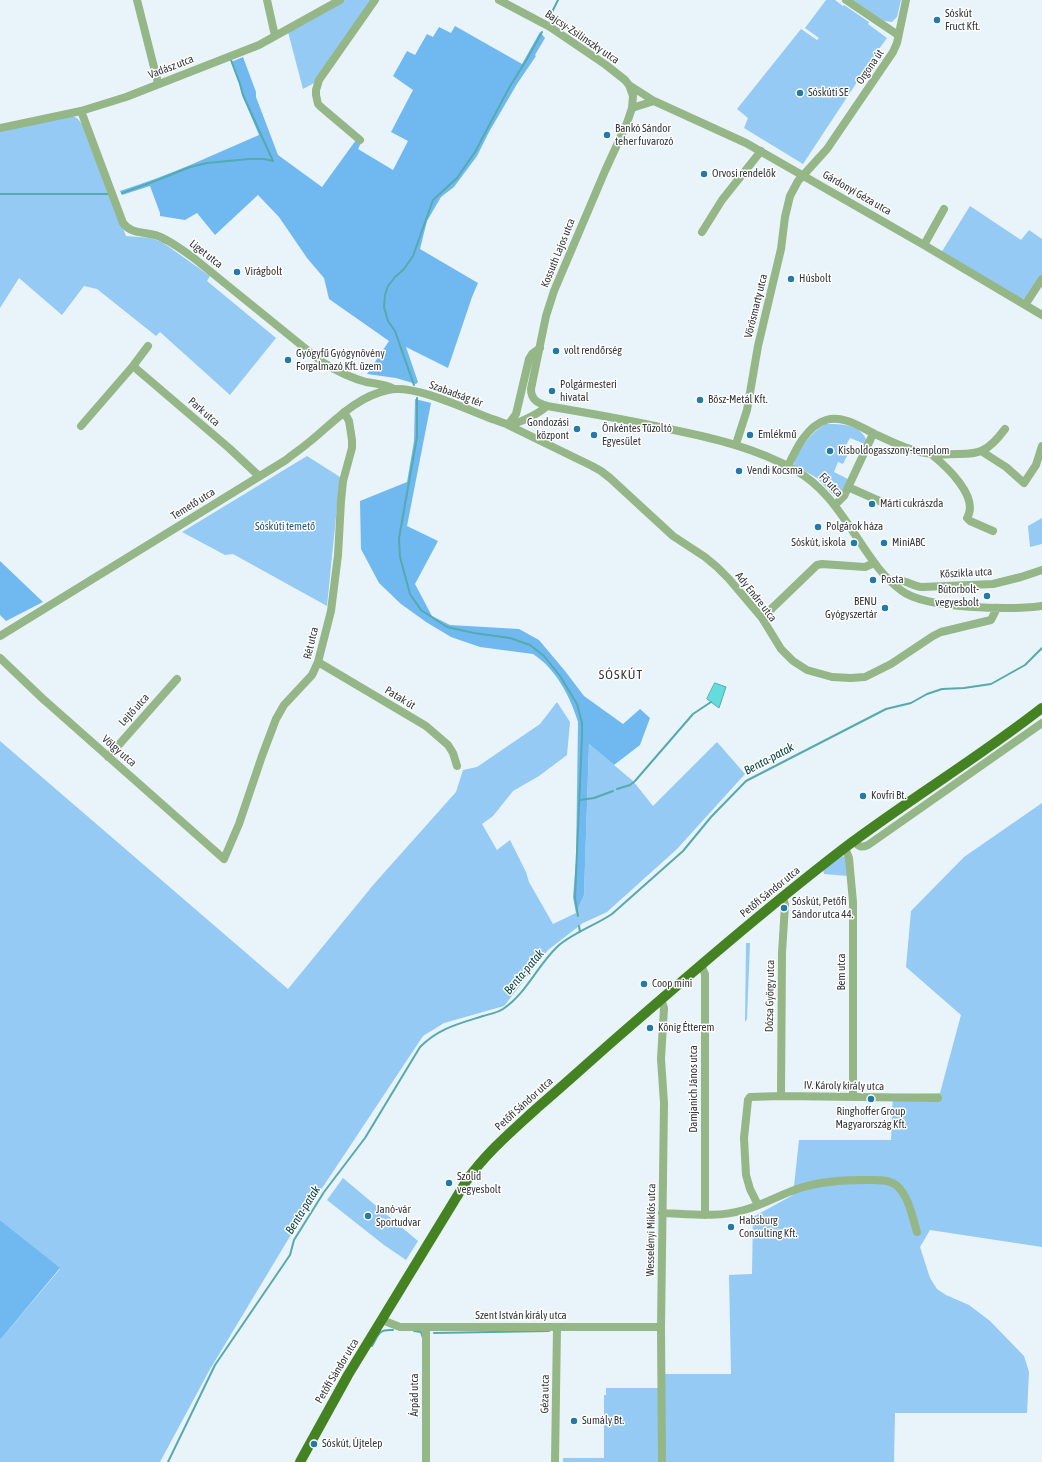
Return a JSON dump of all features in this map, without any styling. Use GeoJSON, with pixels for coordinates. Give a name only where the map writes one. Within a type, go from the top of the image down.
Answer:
{"type":"FeatureCollection","features":[{"type":"Feature","properties":{"kind":"main road","name":"Petőfi Sándor utca"},"geometry":{"type":"LineString","coordinates":[[300,1462],[340,1387],[479,1164],[508,1134],[701,964],[783,897],[854,841],[1042,708]]}},
{"type":"Feature","properties":{"kind":"street"},"geometry":{"type":"LineString","coordinates":[[137,0],[158,83]]}},
{"type":"Feature","properties":{"kind":"street"},"geometry":{"type":"LineString","coordinates":[[267,0],[275,36]]}},
{"type":"Feature","properties":{"kind":"street","name":"Vadász utca"},"geometry":{"type":"LineString","coordinates":[[0,128],[81,111],[126,97],[158,83],[259,45],[340,0]]}},
{"type":"Feature","properties":{"kind":"street"},"geometry":{"type":"LineString","coordinates":[[360,140],[321,107],[317,100],[316,90],[324,72],[375,0]]}},
{"type":"Feature","properties":{"kind":"street","name":"Bajcsy-Zsilinszky utca"},"geometry":{"type":"LineString","coordinates":[[499,0],[550,27],[606,65],[629,85]]}},
{"type":"Feature","properties":{"kind":"street"},"geometry":{"type":"LineString","coordinates":[[846,0],[898,34]]}},
{"type":"Feature","properties":{"kind":"street","name":"Orgona út"},"geometry":{"type":"LineString","coordinates":[[803,176],[827,149],[893,52],[897,43],[906,0]]}},
{"type":"Feature","properties":{"kind":"street"},"geometry":{"type":"LineString","coordinates":[[629,85],[633,96],[632,108],[654,101]]}},
{"type":"Feature","properties":{"kind":"street","name":"Gárdonyi Géza utca"},"geometry":{"type":"LineString","coordinates":[[629,85],[654,101],[761,151],[1042,315]]}},
{"type":"Feature","properties":{"kind":"street","name":"Kossuth Lajos utca"},"geometry":{"type":"LineString","coordinates":[[547,406],[534,400],[531,393],[546,316],[554,291],[605,171],[628,123],[632,108]]}},
{"type":"Feature","properties":{"kind":"street","name":"Liget utca"},"geometry":{"type":"LineString","coordinates":[[81,111],[123,223],[126,226],[135,232],[157,235],[178,247],[195,259],[322,362],[367,382],[385,384],[394,389]]}},
{"type":"Feature","properties":{"kind":"street"},"geometry":{"type":"LineString","coordinates":[[702,232],[722,200],[761,151]]}},
{"type":"Feature","properties":{"kind":"street","name":"Vörösmarty utca"},"geometry":{"type":"LineString","coordinates":[[736,444],[747,410],[758,346],[781,250],[787,205],[794,189],[803,176]]}},
{"type":"Feature","properties":{"kind":"street"},"geometry":{"type":"LineString","coordinates":[[924,245],[944,209]]}},
{"type":"Feature","properties":{"kind":"street"},"geometry":{"type":"LineString","coordinates":[[1025,305],[1042,279]]}},
{"type":"Feature","properties":{"kind":"street"},"geometry":{"type":"LineString","coordinates":[[81,426],[133,366],[148,346]]}},
{"type":"Feature","properties":{"kind":"street"},"geometry":{"type":"LineString","coordinates":[[508,424],[516,414],[529,359],[532,354],[540,348]]}},
{"type":"Feature","properties":{"kind":"street","name":"Park utca"},"geometry":{"type":"LineString","coordinates":[[133,366],[229,448],[259,476]]}},
{"type":"Feature","properties":{"kind":"street"},"geometry":{"type":"LineString","coordinates":[[367,382],[369,396]]}},
{"type":"Feature","properties":{"kind":"street","name":"Szabadság tér"},"geometry":{"type":"LineString","coordinates":[[394,389],[418,392],[508,424]]}},
{"type":"Feature","properties":{"kind":"street","name":"Temető utca"},"geometry":{"type":"LineString","coordinates":[[0,636],[286,460],[309,443],[344,412],[359,402],[369,396],[394,389]]}},
{"type":"Feature","properties":{"kind":"street"},"geometry":{"type":"LineString","coordinates":[[508,424],[530,417],[542,411],[547,406]]}},
{"type":"Feature","properties":{"kind":"street","name":"Fő utca"},"geometry":{"type":"LineString","coordinates":[[547,406],[651,425],[736,444],[788,466],[817,484],[835,505],[874,563],[902,592],[918,599],[936,603],[996,608],[1016,609],[1042,606]]}},
{"type":"Feature","properties":{"kind":"street","name":"Rét utca"},"geometry":{"type":"LineString","coordinates":[[224,859],[239,824],[276,719],[284,705],[312,675],[318,662],[333,599],[338,555],[340,501],[343,481],[352,448],[349,421],[344,412]]}},
{"type":"Feature","properties":{"kind":"street"},"geometry":{"type":"LineString","coordinates":[[528,435],[530,417]]}},
{"type":"Feature","properties":{"kind":"street"},"geometry":{"type":"LineString","coordinates":[[788,466],[808,433],[814,427],[827,420],[837,419],[850,422],[873,434],[918,451],[931,454],[980,451],[992,444],[1005,429]]}},
{"type":"Feature","properties":{"kind":"street","name":"Ady Endre utca"},"geometry":{"type":"LineString","coordinates":[[508,424],[602,471],[673,536],[705,557],[729,579],[762,618],[781,649],[793,661],[800,666],[822,675],[832,677],[865,677],[892,664],[941,632],[991,620],[996,608]]}},
{"type":"Feature","properties":{"kind":"street"},"geometry":{"type":"LineString","coordinates":[[835,505],[841,500],[848,487],[873,434]]}},
{"type":"Feature","properties":{"kind":"street"},"geometry":{"type":"LineString","coordinates":[[980,451],[1006,467],[1024,483],[1036,464],[1042,446]]}},
{"type":"Feature","properties":{"kind":"street"},"geometry":{"type":"LineString","coordinates":[[931,454],[943,464],[962,485],[970,507],[967,518],[970,521],[993,532]]}},
{"type":"Feature","properties":{"kind":"street"},"geometry":{"type":"LineString","coordinates":[[943,464],[946,454]]}},
{"type":"Feature","properties":{"kind":"street"},"geometry":{"type":"LineString","coordinates":[[848,487],[884,503]]}},
{"type":"Feature","properties":{"kind":"street"},"geometry":{"type":"LineString","coordinates":[[762,618],[817,566],[822,564],[865,567],[874,563]]}},
{"type":"Feature","properties":{"kind":"street","name":"Kőszikla utca"},"geometry":{"type":"LineString","coordinates":[[891,581],[896,579],[922,586],[993,584],[1021,578],[1042,570]]}},
{"type":"Feature","properties":{"kind":"street","name":"Völgy utca"},"geometry":{"type":"LineString","coordinates":[[0,658],[108,757],[224,859]]}},
{"type":"Feature","properties":{"kind":"street","name":"Patak út"},"geometry":{"type":"LineString","coordinates":[[318,662],[426,726],[448,745],[453,753],[457,766]]}},
{"type":"Feature","properties":{"kind":"street","name":"Lejtő utca"},"geometry":{"type":"LineString","coordinates":[[108,757],[177,679]]}},
{"type":"Feature","properties":{"kind":"street"},"geometry":{"type":"LineString","coordinates":[[854,841],[863,848],[868,845],[1042,723]]}},
{"type":"Feature","properties":{"kind":"street","name":"Bem utca"},"geometry":{"type":"LineString","coordinates":[[845,848],[849,858],[852,902],[852,1097]]}},
{"type":"Feature","properties":{"kind":"street","name":"Dózsa György utca"},"geometry":{"type":"LineString","coordinates":[[781,1096],[781,994],[785,905],[783,897]]}},
{"type":"Feature","properties":{"kind":"street","name":"Damjanich János utca"},"geometry":{"type":"LineString","coordinates":[[701,964],[705,974],[704,1215]]}},
{"type":"Feature","properties":{"kind":"street","name":"Wesselényi Miklós utca"},"geometry":{"type":"LineString","coordinates":[[661,1000],[664,1008],[661,1059],[664,1103],[661,1327],[662,1462]]}},
{"type":"Feature","properties":{"kind":"street","name":"IV. Károly király utca"},"geometry":{"type":"LineString","coordinates":[[758,1205],[747,1182],[746,1175],[744,1138],[748,1100],[750,1097],[938,1098]]}},
{"type":"Feature","properties":{"kind":"street"},"geometry":{"type":"LineString","coordinates":[[662,1213],[704,1215],[726,1214],[744,1210],[799,1188],[814,1184],[840,1180],[882,1180],[895,1184],[903,1193],[907,1200],[917,1232]]}},
{"type":"Feature","properties":{"kind":"street","name":"Szent István király utca"},"geometry":{"type":"LineString","coordinates":[[382,1320],[397,1326],[426,1327],[661,1327]]}},
{"type":"Feature","properties":{"kind":"street","name":"Árpád utca"},"geometry":{"type":"LineString","coordinates":[[426,1327],[426,1462]]}},
{"type":"Feature","properties":{"kind":"street","name":"Géza utca"},"geometry":{"type":"LineString","coordinates":[[556,1462],[557,1327]]}},
{"type":"Feature","properties":{"kind":"green space"},"geometry":{"type":"Polygon","coordinates":[[[345,0],[373,0],[316,82],[303,89],[288,32],[345,0]]]}},
{"type":"Feature","properties":{"kind":"green space","name":"Sóskúti SE"},"geometry":{"type":"Polygon","coordinates":[[[826,0],[835,0],[843,6],[844,5],[869,22],[868,24],[887,38],[860,75],[861,76],[803,164],[744,128],[748,118],[737,109],[801,29],[817,40],[819,38],[805,28],[826,0]]]}},
{"type":"Feature","properties":{"kind":"green space"},"geometry":{"type":"Polygon","coordinates":[[[853,0],[901,0],[897,17],[892,22],[884,21],[853,0]]]}},
{"type":"Feature","properties":{"kind":"green space"},"geometry":{"type":"Polygon","coordinates":[[[72,116],[77,118],[82,124],[126,236],[151,238],[162,242],[210,276],[207,281],[276,338],[230,395],[160,332],[156,336],[97,289],[84,286],[62,315],[19,278],[0,308],[0,131],[72,116]]]}},
{"type":"Feature","properties":{"kind":"green space"},"geometry":{"type":"Polygon","coordinates":[[[970,206],[1021,240],[1029,230],[1042,239],[1042,274],[1026,298],[1021,300],[941,253],[970,206]]]}},
{"type":"Feature","properties":{"kind":"green space"},"geometry":{"type":"Polygon","coordinates":[[[826,424],[849,426],[859,430],[866,439],[865,444],[850,438],[845,447],[850,450],[843,464],[838,462],[834,472],[848,479],[843,490],[834,496],[817,478],[794,465],[798,454],[806,442],[816,431],[826,424]]]}},
{"type":"Feature","properties":{"kind":"green space","name":"Sóskúti temető"},"geometry":{"type":"Polygon","coordinates":[[[307,456],[340,477],[327,606],[233,554],[225,555],[182,532],[307,456]]]}},
{"type":"Feature","properties":{"kind":"green space"},"geometry":{"type":"Polygon","coordinates":[[[1042,518],[1042,544],[1030,547],[1028,526],[1042,518]]]}},
{"type":"Feature","properties":{"kind":"green space"},"geometry":{"type":"Polygon","coordinates":[[[557,702],[570,722],[567,755],[539,776],[513,791],[493,816],[482,824],[497,850],[510,840],[526,872],[529,882],[553,924],[576,913],[584,895],[589,744],[633,781],[653,806],[717,742],[745,774],[677,849],[607,912],[583,923],[548,950],[504,1006],[444,1023],[423,1036],[289,1238],[209,1371],[160,1462],[0,1462],[0,1340],[60,1269],[0,1220],[0,741],[288,989],[374,884],[456,792],[463,770],[477,767],[540,724],[557,702]]]}},
{"type":"Feature","properties":{"kind":"green space"},"geometry":{"type":"Polygon","coordinates":[[[1042,803],[1042,1247],[930,1230],[920,1247],[930,1278],[937,1289],[946,1295],[969,1305],[990,1321],[1024,1356],[1029,1372],[1027,1413],[895,1413],[894,1462],[563,1462],[563,1458],[604,1458],[604,1395],[606,1395],[606,1388],[660,1388],[661,1374],[731,1374],[729,1275],[752,1274],[753,1217],[793,1195],[799,1140],[891,1140],[893,1094],[940,1093],[961,1015],[906,967],[911,911],[964,857],[1042,803]]]}},
{"type":"Feature","properties":{"kind":"green space"},"geometry":{"type":"Polygon","coordinates":[[[842,856],[846,858],[848,876],[824,874],[823,869],[842,856]]]}},
{"type":"Feature","properties":{"kind":"green space"},"geometry":{"type":"Polygon","coordinates":[[[746,943],[750,943],[747,1019],[745,1022],[746,943]]]}},
{"type":"Feature","properties":{"kind":"green space","name":"Janó-vár Sportudvar"},"geometry":{"type":"Polygon","coordinates":[[[343,1178],[418,1241],[406,1260],[384,1245],[327,1200],[343,1178]]]}},
{"type":"Feature","properties":{"kind":"shaded area"},"geometry":{"type":"Polygon","coordinates":[[[455,26],[522,64],[540,32],[545,38],[535,55],[536,56],[517,84],[489,132],[477,156],[454,187],[441,197],[427,221],[420,249],[478,283],[448,368],[406,347],[418,382],[416,384],[396,378],[367,374],[389,341],[329,299],[324,278],[307,258],[279,217],[258,195],[215,235],[197,213],[185,220],[160,216],[150,186],[122,195],[120,191],[173,172],[259,135],[242,95],[231,62],[243,57],[256,92],[256,97],[278,155],[322,187],[356,140],[361,143],[358,149],[393,170],[408,141],[391,132],[413,90],[393,76],[407,51],[415,55],[427,34],[433,37],[439,27],[451,33],[455,26]]]}},
{"type":"Feature","properties":{"kind":"shaded area"},"geometry":{"type":"Polygon","coordinates":[[[415,399],[431,403],[407,526],[438,541],[415,584],[432,616],[450,625],[519,629],[539,640],[584,696],[623,724],[640,709],[650,718],[640,745],[614,765],[589,744],[584,895],[576,913],[573,897],[576,860],[578,722],[571,703],[561,684],[549,667],[533,654],[480,647],[451,637],[426,622],[401,604],[379,583],[361,549],[360,501],[407,482],[414,441],[415,399]]]}},
{"type":"Feature","properties":{"kind":"shaded area"},"geometry":{"type":"Polygon","coordinates":[[[0,561],[43,602],[6,621],[0,615],[0,561]]]}},
{"type":"Feature","properties":{"kind":"shaded area"},"geometry":{"type":"Polygon","coordinates":[[[715,683],[726,687],[719,708],[707,699],[715,683]]]}},
{"type":"Feature","properties":{"kind":"shaded area"},"geometry":{"type":"Polygon","coordinates":[[[0,1220],[60,1268],[0,1340],[0,1220]]]}},
{"type":"Feature","properties":{"kind":"waterway"},"geometry":{"type":"LineString","coordinates":[[552,12],[558,0]]}},
{"type":"Feature","properties":{"kind":"waterway"},"geometry":{"type":"LineString","coordinates":[[414,385],[395,331],[388,321],[384,307],[385,295],[388,286],[404,269],[413,256],[433,200],[457,178],[475,152],[509,88],[542,32]]}},
{"type":"Feature","properties":{"kind":"waterway"},"geometry":{"type":"LineString","coordinates":[[231,60],[243,95],[273,161]]}},
{"type":"Feature","properties":{"kind":"waterway"},"geometry":{"type":"LineString","coordinates":[[122,193],[190,167],[207,163],[249,159],[265,159],[273,161]]}},
{"type":"Feature","properties":{"kind":"waterway"},"geometry":{"type":"LineString","coordinates":[[0,194],[108,194]]}},
{"type":"Feature","properties":{"kind":"waterway"},"geometry":{"type":"LineString","coordinates":[[417,398],[417,437],[399,538],[400,557],[410,594],[421,610],[447,627],[474,633],[510,638],[530,645],[544,656],[560,676],[577,704],[582,723],[575,898],[578,916]]}},
{"type":"Feature","properties":{"kind":"waterway","name":"Benta-patak"},"geometry":{"type":"LineString","coordinates":[[168,1462],[215,1365],[290,1255],[294,1240],[324,1192],[365,1138],[420,1047],[434,1035],[442,1031],[457,1024],[498,1012],[511,1003],[562,942],[612,914],[683,851],[711,817],[746,781],[886,709],[911,703],[927,694],[942,689],[964,688],[991,684],[1025,665],[1042,648]]}},
{"type":"Feature","properties":{"kind":"waterway"},"geometry":{"type":"LineString","coordinates":[[617,789],[630,785],[635,781],[693,714],[711,702]]}},
{"type":"Feature","properties":{"kind":"waterway"},"geometry":{"type":"LineString","coordinates":[[580,800],[594,798],[613,791]]}},
{"type":"Feature","properties":{"kind":"waterway","name":"Benta-patak"},"geometry":{"type":"LineString","coordinates":[[579,926],[580,932]]}},
{"type":"Feature","properties":{"kind":"waterway"},"geometry":{"type":"LineString","coordinates":[[372,1346],[382,1331],[393,1330]]}},
{"type":"Feature","properties":{"kind":"waterway"},"geometry":{"type":"LineString","coordinates":[[414,1331],[421,1332],[423,1338]]}},
{"type":"Feature","properties":{"kind":"waterway"},"geometry":{"type":"LineString","coordinates":[[434,1333],[549,1331]]}},
{"type":"Feature","properties":{"kind":"place","name":"Sóskút Fruct Kft."},"geometry":{"type":"Point","coordinates":[937,20]}},
{"type":"Feature","properties":{"kind":"place","name":"Sóskúti SE"},"geometry":{"type":"Point","coordinates":[800,93]}},
{"type":"Feature","properties":{"kind":"place","name":"Bankó Sándor teher fuvarozó"},"geometry":{"type":"Point","coordinates":[607,135]}},
{"type":"Feature","properties":{"kind":"place","name":"Orvosi rendelők"},"geometry":{"type":"Point","coordinates":[704,174]}},
{"type":"Feature","properties":{"kind":"place","name":"Virágbolt"},"geometry":{"type":"Point","coordinates":[237,272]}},
{"type":"Feature","properties":{"kind":"place","name":"Húsbolt"},"geometry":{"type":"Point","coordinates":[791,279]}},
{"type":"Feature","properties":{"kind":"place","name":"volt rendőrség"},"geometry":{"type":"Point","coordinates":[556,351]}},
{"type":"Feature","properties":{"kind":"place","name":"Gyógyfű Gyógynövény Forgalmazó Kft. üzem"},"geometry":{"type":"Point","coordinates":[288,360]}},
{"type":"Feature","properties":{"kind":"place","name":"Polgármesteri hivatal"},"geometry":{"type":"Point","coordinates":[552,391]}},
{"type":"Feature","properties":{"kind":"place","name":"Bösz-Metál Kft."},"geometry":{"type":"Point","coordinates":[700,400]}},
{"type":"Feature","properties":{"kind":"place","name":"Gondozási központ"},"geometry":{"type":"Point","coordinates":[577,429]}},
{"type":"Feature","properties":{"kind":"place","name":"Önkéntes Tűzoltó Egyesület"},"geometry":{"type":"Point","coordinates":[594,435]}},
{"type":"Feature","properties":{"kind":"place","name":"Emlékmű"},"geometry":{"type":"Point","coordinates":[750,435]}},
{"type":"Feature","properties":{"kind":"place","name":"Kisboldogasszony-templom"},"geometry":{"type":"Point","coordinates":[830,451]}},
{"type":"Feature","properties":{"kind":"place","name":"Vendi Kocsma"},"geometry":{"type":"Point","coordinates":[739,471]}},
{"type":"Feature","properties":{"kind":"place","name":"Márti cukrászda"},"geometry":{"type":"Point","coordinates":[872,504]}},
{"type":"Feature","properties":{"kind":"place","name":"Polgárok háza"},"geometry":{"type":"Point","coordinates":[818,527]}},
{"type":"Feature","properties":{"kind":"place","name":"Sóskút, iskola"},"geometry":{"type":"Point","coordinates":[854,543]}},
{"type":"Feature","properties":{"kind":"place","name":"MiniABC"},"geometry":{"type":"Point","coordinates":[884,543]}},
{"type":"Feature","properties":{"kind":"place","name":"Posta"},"geometry":{"type":"Point","coordinates":[873,580]}},
{"type":"Feature","properties":{"kind":"place","name":"Bútorbolt- vegyesbolt"},"geometry":{"type":"Point","coordinates":[987,596]}},
{"type":"Feature","properties":{"kind":"place","name":"BENU Gyógyszertár"},"geometry":{"type":"Point","coordinates":[885,608]}},
{"type":"Feature","properties":{"kind":"place","name":"Kovfri Bt."},"geometry":{"type":"Point","coordinates":[863,796]}},
{"type":"Feature","properties":{"kind":"place","name":"Sóskút, Petőfi Sándor utca 44."},"geometry":{"type":"Point","coordinates":[784,908]}},
{"type":"Feature","properties":{"kind":"place","name":"Coop mini"},"geometry":{"type":"Point","coordinates":[644,984]}},
{"type":"Feature","properties":{"kind":"place","name":"König Étterem"},"geometry":{"type":"Point","coordinates":[650,1028]}},
{"type":"Feature","properties":{"kind":"place","name":"Ringhoffer Group Magyarország Kft."},"geometry":{"type":"Point","coordinates":[871,1099]}},
{"type":"Feature","properties":{"kind":"place","name":"Szolid vegyesbolt"},"geometry":{"type":"Point","coordinates":[449,1183]}},
{"type":"Feature","properties":{"kind":"place","name":"Janó-vár Sportudvar"},"geometry":{"type":"Point","coordinates":[368,1216]}},
{"type":"Feature","properties":{"kind":"place","name":"Habsburg Consulting Kft."},"geometry":{"type":"Point","coordinates":[731,1227]}},
{"type":"Feature","properties":{"kind":"place","name":"Sumály Bt."},"geometry":{"type":"Point","coordinates":[574,1421]}},
{"type":"Feature","properties":{"kind":"place","name":"Sóskút, Újtelep"},"geometry":{"type":"Point","coordinates":[314,1444]}},
{"type":"Feature","properties":{"kind":"district","name":"SÓSKÚT"},"geometry":{"type":"Point","coordinates":[621,675]}}]}
